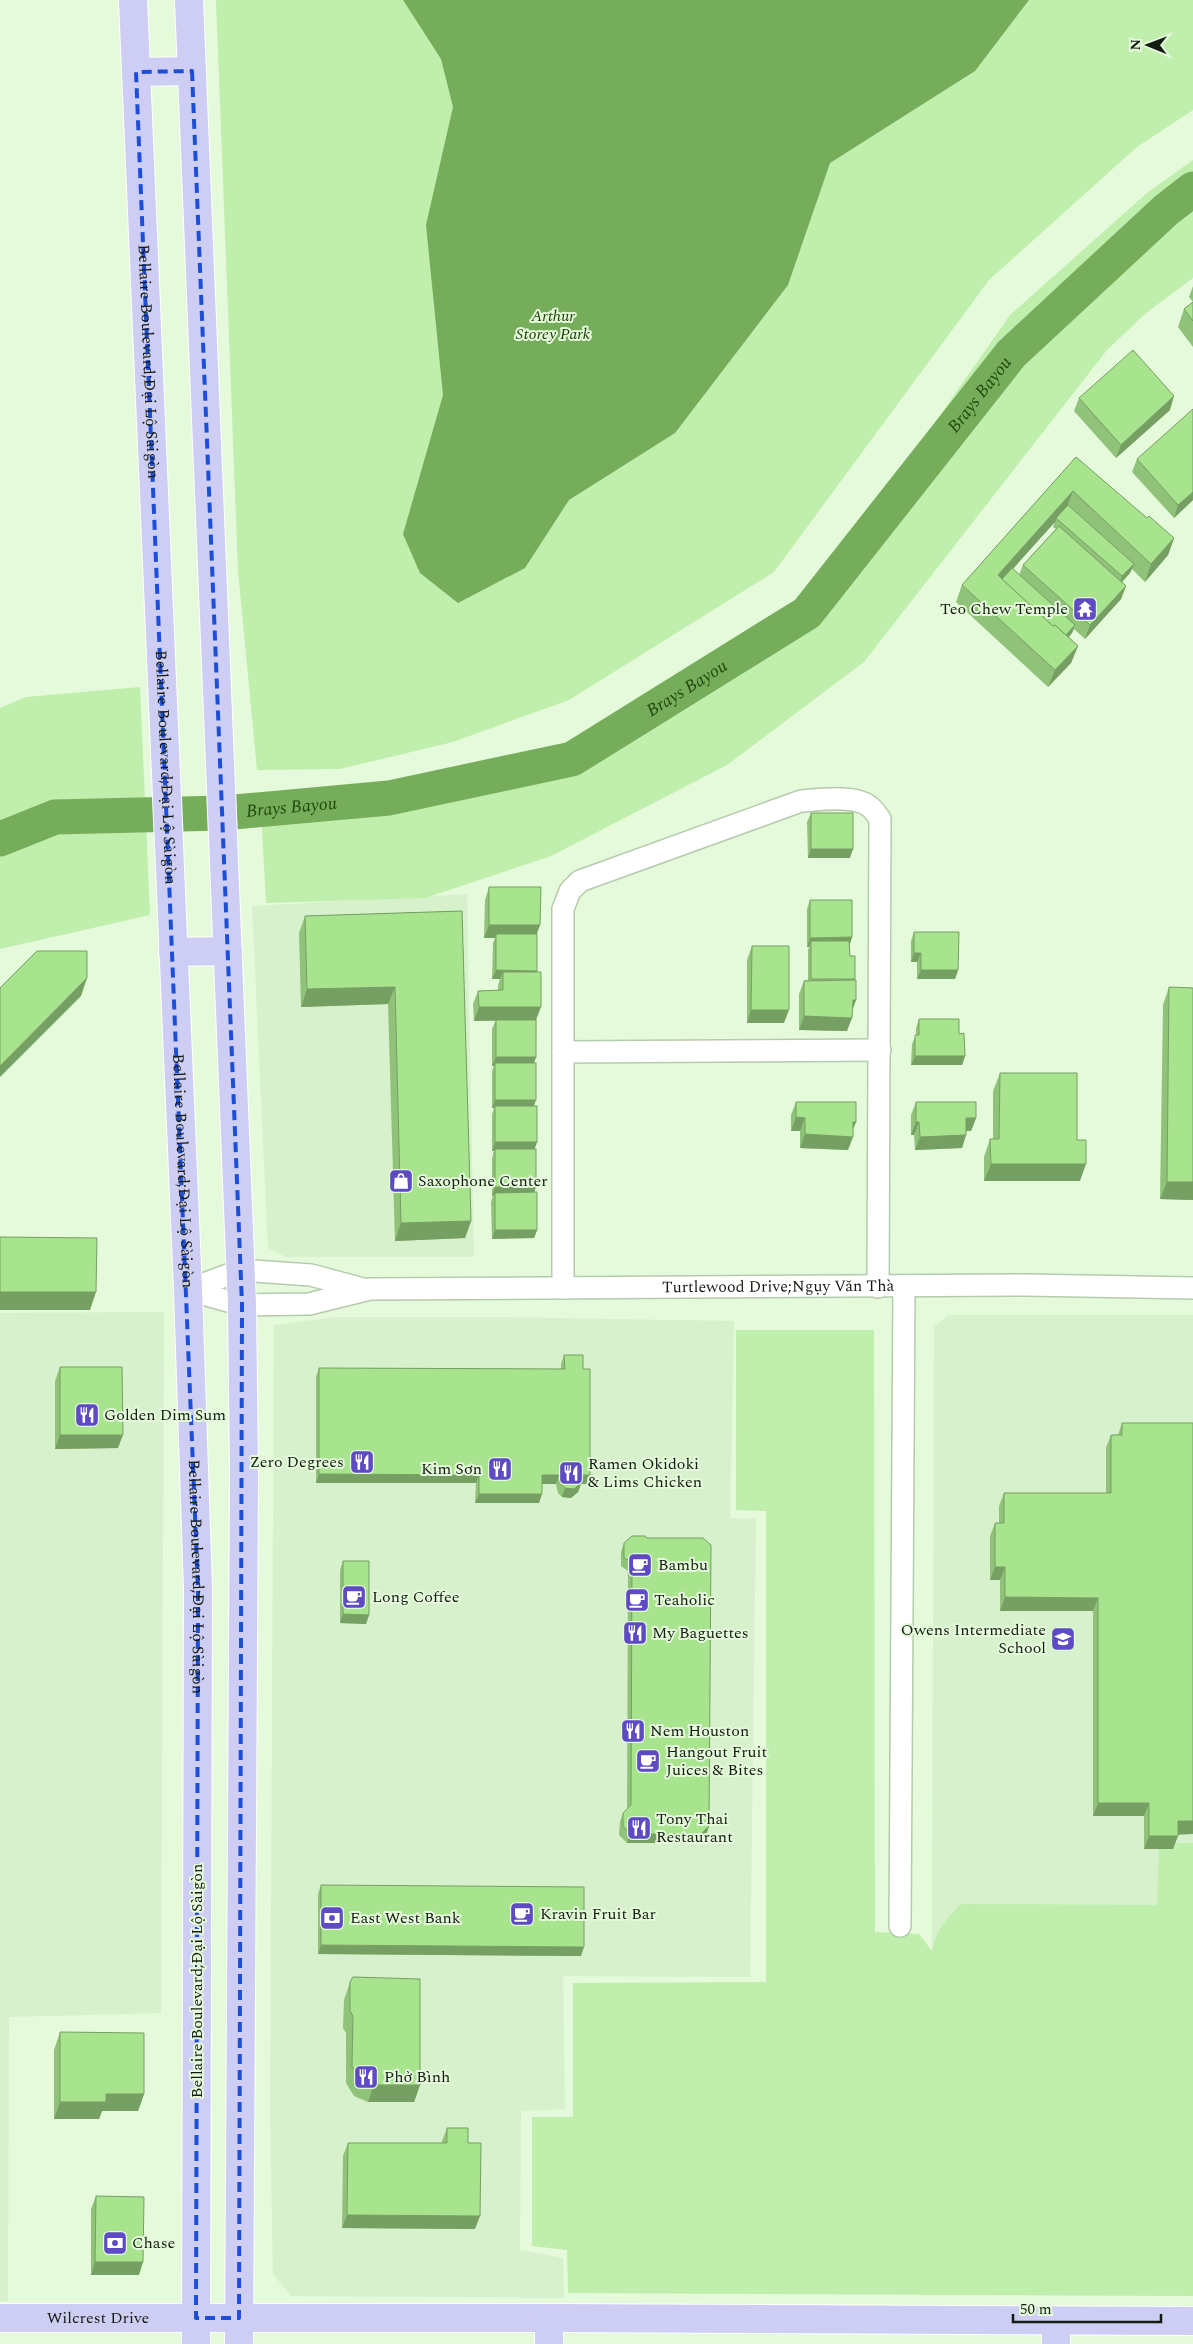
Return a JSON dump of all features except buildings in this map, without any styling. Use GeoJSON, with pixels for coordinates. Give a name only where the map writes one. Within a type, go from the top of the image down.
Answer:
{"type":"FeatureCollection","features":[{"type":"Feature","properties":{"kind":"main road","name":"Bellaire Boulevard;Đại Lộ Sàigòn"},"geometry":{"type":"LineString","coordinates":[[134,0],[163,740],[188,1290],[198,1589],[196,2331]]}},
{"type":"Feature","properties":{"kind":"main road"},"geometry":{"type":"LineString","coordinates":[[189,0],[242,1305],[244,1482],[239,2331]]}},
{"type":"Feature","properties":{"kind":"main road"},"geometry":{"type":"LineString","coordinates":[[136,72],[192,70]]}},
{"type":"Feature","properties":{"kind":"main road"},"geometry":{"type":"LineString","coordinates":[[173,952],[228,951]]}},
{"type":"Feature","properties":{"kind":"main road","name":"Wilcrest Drive"},"geometry":{"type":"LineString","coordinates":[[0,2318],[196,2331],[1056,2332],[1193,2321]]}},
{"type":"Feature","properties":{"kind":"street"},"geometry":{"type":"LineString","coordinates":[[563,1288],[563,909],[570,890],[580,881],[801,801],[832,799],[856,800],[869,805],[880,819],[878,1287]]}},
{"type":"Feature","properties":{"kind":"street"},"geometry":{"type":"LineString","coordinates":[[563,1052],[880,1050]]}},
{"type":"Feature","properties":{"kind":"street","name":"Turtlewood Drive;Ngụy Văn Thà"},"geometry":{"type":"LineString","coordinates":[[188,1290],[241,1270],[311,1275],[363,1290]]}},
{"type":"Feature","properties":{"kind":"street","name":"Turtlewood Drive;Ngụy Văn Thà"},"geometry":{"type":"LineString","coordinates":[[188,1290],[242,1305],[309,1304],[363,1290],[1025,1285],[1193,1288]]}},
{"type":"Feature","properties":{"kind":"street"},"geometry":{"type":"LineString","coordinates":[[900,1926],[904,1287]]}},
{"type":"Feature","properties":{"kind":"highlighted area"},"geometry":{"type":"Polygon","coordinates":[[[192,71],[242,1305],[239,2318],[196,2318],[198,1589],[136,72],[192,71]]]}},
{"type":"Feature","properties":{"kind":"shaded area"},"geometry":{"type":"Polygon","coordinates":[[[403,0],[1029,0],[975,71],[830,163],[788,285],[675,433],[569,500],[525,568],[458,603],[420,573],[403,534],[443,395],[426,225],[453,107],[441,59],[403,0]]]}},
{"type":"Feature","properties":{"kind":"shaded area"},"geometry":{"type":"Polygon","coordinates":[[[467,894],[474,1257],[286,1257],[268,1248],[252,906],[467,894]]]}},
{"type":"Feature","properties":{"kind":"shaded area"},"geometry":{"type":"Polygon","coordinates":[[[164,1312],[161,2013],[9,2017],[8,2301],[0,2301],[0,1313],[164,1312]]]}},
{"type":"Feature","properties":{"kind":"shaded area","name":"Owens Intermediate School"},"geometry":{"type":"Polygon","coordinates":[[[949,1315],[1193,1315],[1193,2296],[932,1951],[934,1327],[949,1315]]]}},
{"type":"Feature","properties":{"kind":"shaded area"},"geometry":{"type":"Polygon","coordinates":[[[338,1317],[494,1317],[734,1321],[730,1518],[756,1519],[750,1977],[563,1976],[565,2109],[521,2111],[520,2250],[563,2258],[564,2298],[291,2296],[273,2274],[270,2113],[274,1325],[338,1317]]]}},
{"type":"Feature","properties":{"kind":"green space","name":"Arthur Storey Park"},"geometry":{"type":"Polygon","coordinates":[[[216,0],[1193,0],[1193,110],[1137,147],[989,280],[774,572],[569,700],[453,742],[340,769],[257,770],[238,571],[216,0]]]}},
{"type":"Feature","properties":{"kind":"green space"},"geometry":{"type":"Polygon","coordinates":[[[1193,160],[1193,278],[1146,313],[1107,350],[864,662],[727,765],[551,856],[425,898],[266,903],[261,811],[307,813],[441,790],[567,746],[786,616],[855,537],[1010,315],[1147,193],[1193,160]]]}},
{"type":"Feature","properties":{"kind":"green space"},"geometry":{"type":"Polygon","coordinates":[[[140,687],[150,915],[0,949],[0,708],[26,697],[140,687]]]}},
{"type":"Feature","properties":{"kind":"green space"},"geometry":{"type":"Polygon","coordinates":[[[736,1330],[874,1330],[875,1932],[919,1934],[932,1951],[942,1925],[961,1904],[1157,1905],[1159,1849],[1173,1849],[1173,1844],[1175,1843],[1193,1843],[1193,2296],[568,2293],[567,2250],[532,2246],[532,2117],[573,2117],[573,1983],[766,1982],[766,1511],[736,1510],[736,1330]]]}},
{"type":"Feature","properties":{"kind":"waterway","name":"Brays Bayou"},"geometry":{"type":"LineString","coordinates":[[0,839],[55,817],[223,813],[389,798],[572,759],[807,613],[1011,354],[1166,210],[1193,189]]}},
{"type":"Feature","properties":{"kind":"place","name":"Teo Chew Temple"},"geometry":{"type":"Point","coordinates":[1085,609]}},
{"type":"Feature","properties":{"kind":"place","name":"Saxophone Center"},"geometry":{"type":"Point","coordinates":[401,1181]}},
{"type":"Feature","properties":{"kind":"place","name":"Golden Dim Sum"},"geometry":{"type":"Point","coordinates":[87,1415]}},
{"type":"Feature","properties":{"kind":"place","name":"Zero Degrees"},"geometry":{"type":"Point","coordinates":[362,1462]}},
{"type":"Feature","properties":{"kind":"place","name":"Kim Sơn"},"geometry":{"type":"Point","coordinates":[500,1469]}},
{"type":"Feature","properties":{"kind":"place","name":"Ramen Okidoki & Lims Chicken"},"geometry":{"type":"Point","coordinates":[571,1473]}},
{"type":"Feature","properties":{"kind":"place","name":"Bambu"},"geometry":{"type":"Point","coordinates":[640,1565]}},
{"type":"Feature","properties":{"kind":"place","name":"Long Coffee"},"geometry":{"type":"Point","coordinates":[354,1597]}},
{"type":"Feature","properties":{"kind":"place","name":"Teaholic"},"geometry":{"type":"Point","coordinates":[637,1600]}},
{"type":"Feature","properties":{"kind":"place","name":"My Baguettes"},"geometry":{"type":"Point","coordinates":[635,1633]}},
{"type":"Feature","properties":{"kind":"place","name":"Owens Intermediate School"},"geometry":{"type":"Point","coordinates":[1063,1639]}},
{"type":"Feature","properties":{"kind":"place","name":"Nem Houston"},"geometry":{"type":"Point","coordinates":[633,1731]}},
{"type":"Feature","properties":{"kind":"place","name":"Hangout Fruit Juices & Bites"},"geometry":{"type":"Point","coordinates":[648,1761]}},
{"type":"Feature","properties":{"kind":"place","name":"Tony Thai Restaurant"},"geometry":{"type":"Point","coordinates":[639,1828]}},
{"type":"Feature","properties":{"kind":"place","name":"Kravin Fruit Bar"},"geometry":{"type":"Point","coordinates":[522,1914]}},
{"type":"Feature","properties":{"kind":"place","name":"East West Bank"},"geometry":{"type":"Point","coordinates":[332,1918]}},
{"type":"Feature","properties":{"kind":"place","name":"Phở Bình"},"geometry":{"type":"Point","coordinates":[366,2077]}},
{"type":"Feature","properties":{"kind":"place","name":"Chase"},"geometry":{"type":"Point","coordinates":[115,2243]}}]}
